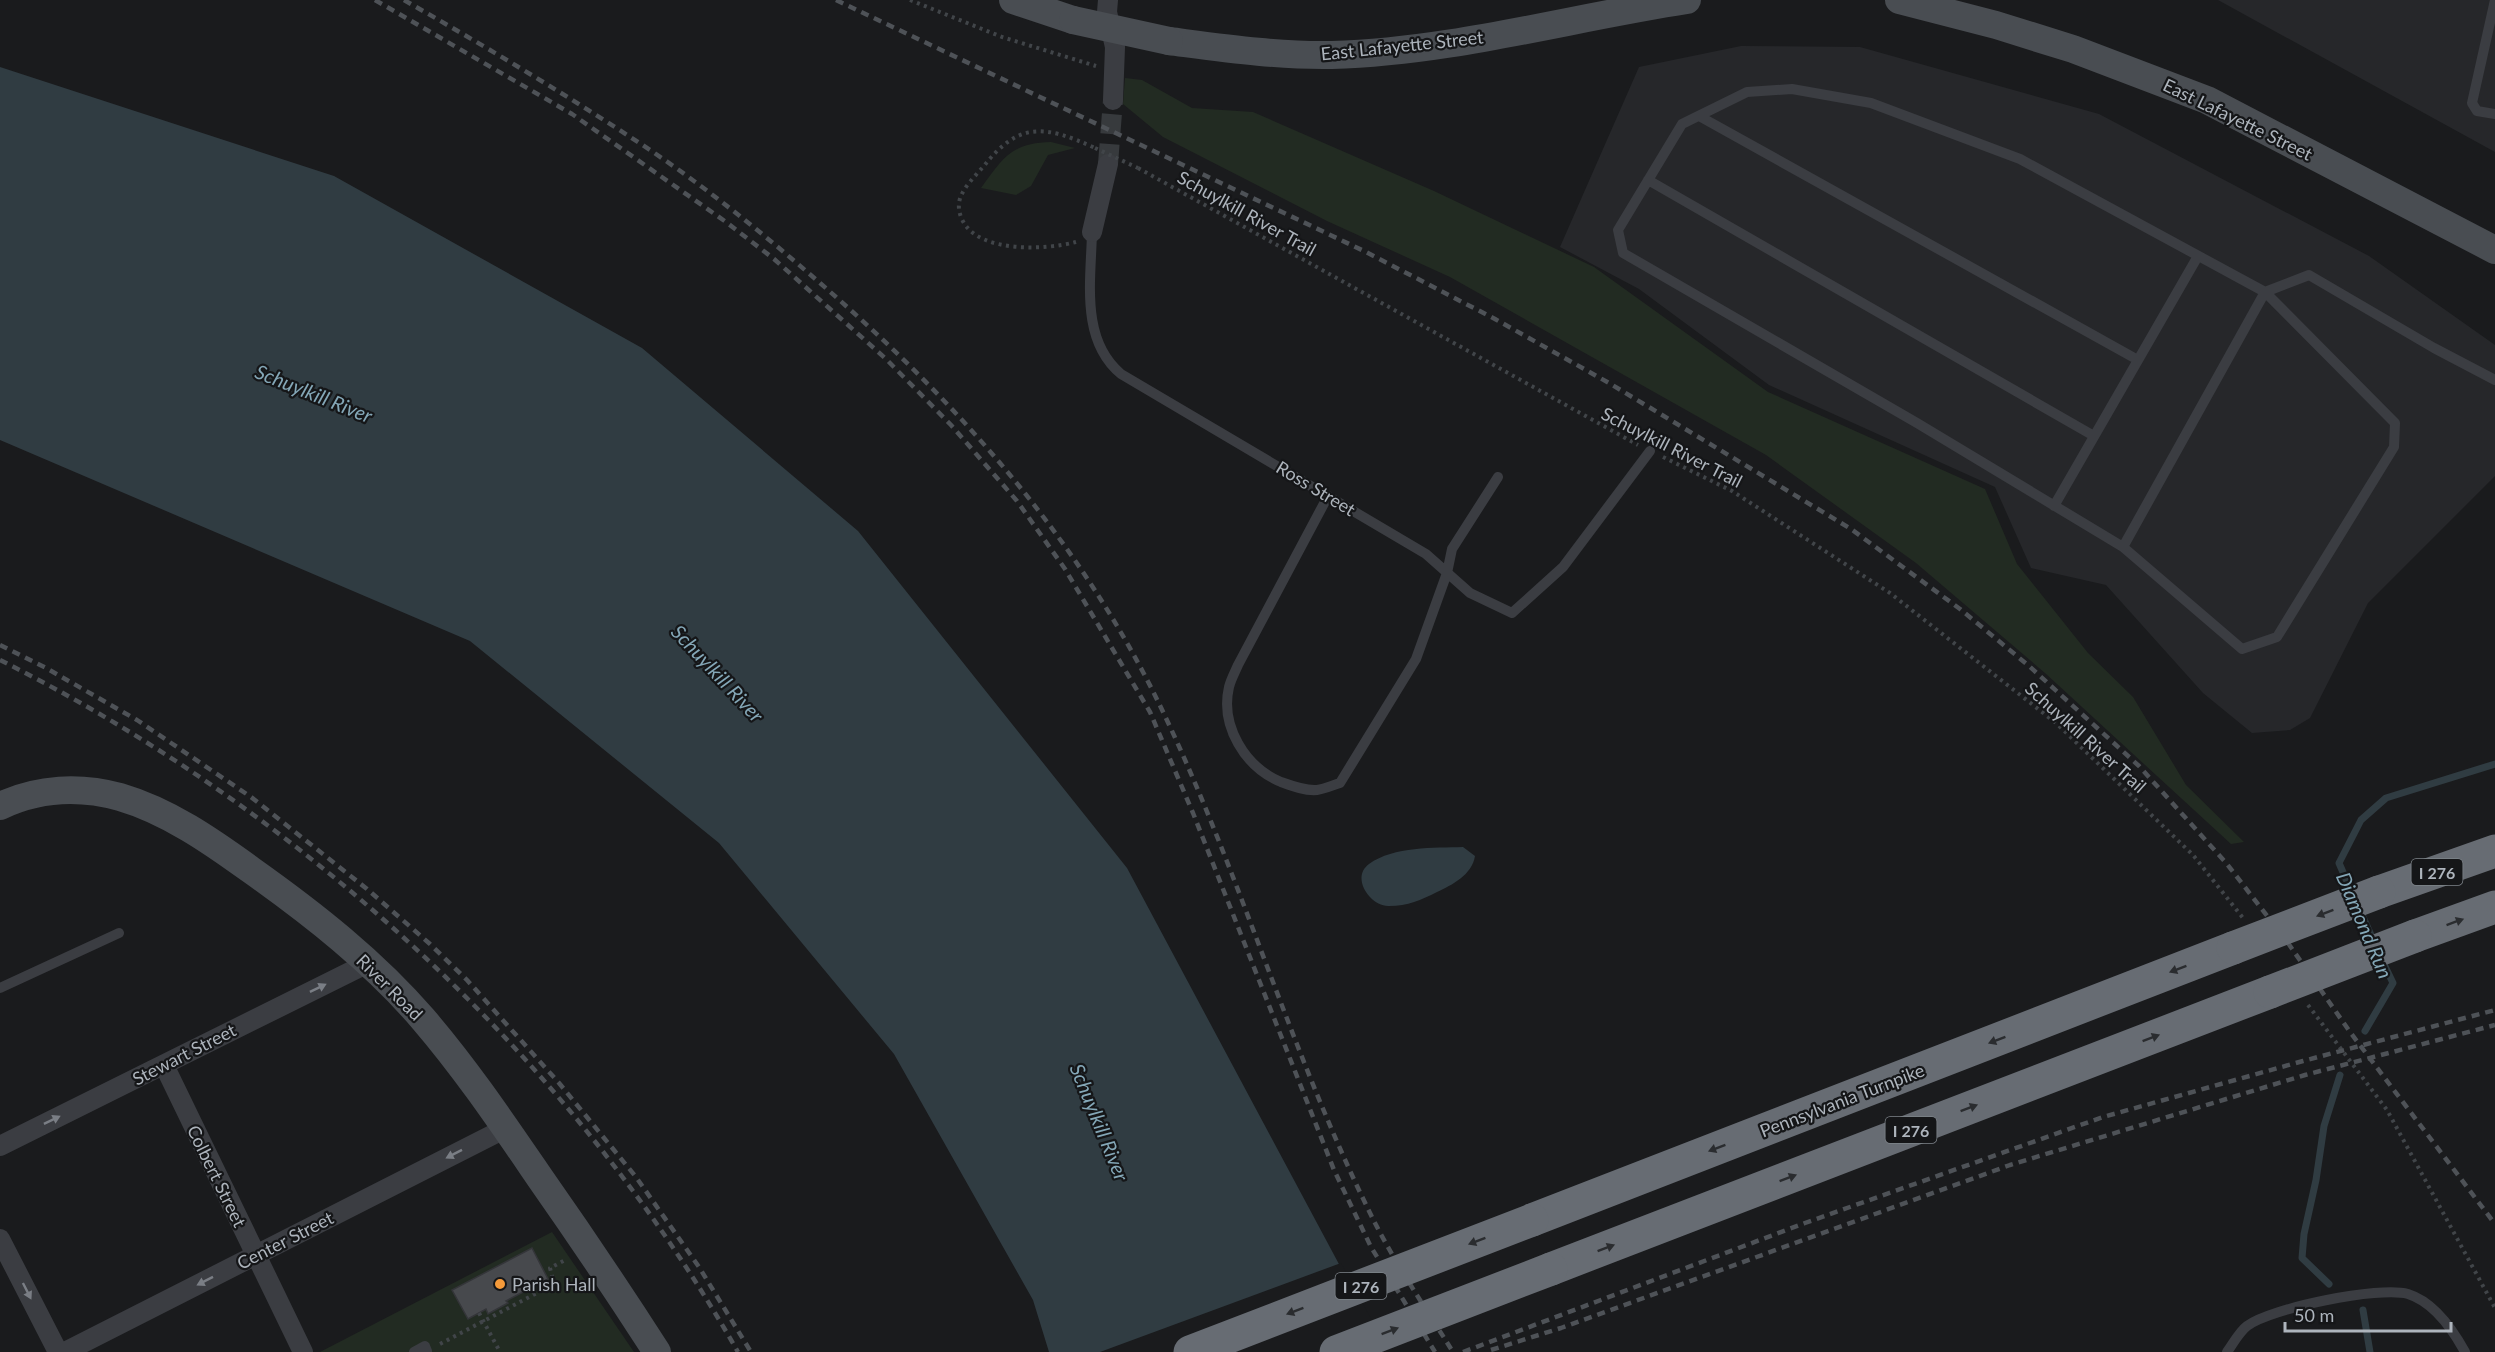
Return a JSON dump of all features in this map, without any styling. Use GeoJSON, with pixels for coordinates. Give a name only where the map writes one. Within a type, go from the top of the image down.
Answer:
{"type":"FeatureCollection","features":[{"type":"Feature","properties":{"kind":"highway","name":"Pennsylvania Turnpike"},"geometry":{"type":"LineString","coordinates":[[1190,1352],[1532,1220],[2238,934],[2379,892],[2495,851]]}},
{"type":"Feature","properties":{"kind":"highway","name":"I 276"},"geometry":{"type":"LineString","coordinates":[[1336,1352],[2495,907]]}},
{"type":"Feature","properties":{"kind":"street","name":"East Lafayette Street"},"geometry":{"type":"LineString","coordinates":[[1013,0],[1073,20],[1168,41],[1268,53],[1332,55],[1458,41],[1687,0]]}},
{"type":"Feature","properties":{"kind":"street"},"geometry":{"type":"LineString","coordinates":[[1108,0],[1107,12],[1115,47],[1113,100]]}},
{"type":"Feature","properties":{"kind":"street","name":"East Lafayette Street"},"geometry":{"type":"LineString","coordinates":[[1899,0],[1996,25],[2073,49],[2207,100],[2267,129],[2495,250]]}},
{"type":"Feature","properties":{"kind":"street","name":"Ross Street"},"geometry":{"type":"LineString","coordinates":[[1092,232],[1108,164]]}},
{"type":"Feature","properties":{"kind":"street","name":"River Road"},"geometry":{"type":"LineString","coordinates":[[2,805],[35,793],[78,790],[120,797],[155,810],[198,834],[276,888],[368,963],[423,1018],[506,1128],[657,1352]]}},
{"type":"Feature","properties":{"kind":"street","name":"Stewart Street"},"geometry":{"type":"LineString","coordinates":[[0,1146],[368,963]]}},
{"type":"Feature","properties":{"kind":"street","name":"Colbert Street"},"geometry":{"type":"LineString","coordinates":[[164,1065],[303,1352]]}},
{"type":"Feature","properties":{"kind":"street","name":"Center Street"},"geometry":{"type":"LineString","coordinates":[[65,1352],[506,1128]]}},
{"type":"Feature","properties":{"kind":"street"},"geometry":{"type":"LineString","coordinates":[[0,1239],[58,1352]]}},
{"type":"Feature","properties":{"kind":"lane"},"geometry":{"type":"LineString","coordinates":[[2495,0],[2472,103],[2477,111],[2495,114]]}},
{"type":"Feature","properties":{"kind":"lane"},"geometry":{"type":"LineString","coordinates":[[1792,89],[1871,103],[2020,159],[2265,292],[2396,423],[2394,447],[2277,638],[2242,649],[2123,547],[1907,417],[1623,253],[1618,230],[1647,180],[1682,124],[1747,92],[1792,89]]}},
{"type":"Feature","properties":{"kind":"lane"},"geometry":{"type":"LineString","coordinates":[[1699,116],[2139,360]]}},
{"type":"Feature","properties":{"kind":"lane"},"geometry":{"type":"LineString","coordinates":[[1647,180],[2094,436]]}},
{"type":"Feature","properties":{"kind":"lane","name":"Ross Street"},"geometry":{"type":"LineString","coordinates":[[1092,232],[1092,327],[1098,344],[1110,365],[1120,374],[1426,554],[1470,593],[1512,613],[1563,567],[1650,451]]}},
{"type":"Feature","properties":{"kind":"lane"},"geometry":{"type":"LineString","coordinates":[[2054,506],[2198,256]]}},
{"type":"Feature","properties":{"kind":"lane"},"geometry":{"type":"LineString","coordinates":[[2123,547],[2265,292],[2309,275],[2434,348],[2495,380]]}},
{"type":"Feature","properties":{"kind":"lane"},"geometry":{"type":"LineString","coordinates":[[1328,496],[1238,665],[1229,686],[1228,705],[1230,726],[1239,746],[1253,764],[1269,777],[1295,787],[1317,790],[1340,783],[1416,659],[1447,573],[1452,549],[1498,477]]}},
{"type":"Feature","properties":{"kind":"lane"},"geometry":{"type":"LineString","coordinates":[[0,988],[119,933]]}},
{"type":"Feature","properties":{"kind":"lane"},"geometry":{"type":"LineString","coordinates":[[2227,1352],[2247,1327],[2274,1314],[2319,1302],[2378,1292],[2409,1294],[2431,1307],[2453,1330],[2465,1352]]}},
{"type":"Feature","properties":{"kind":"lane"},"geometry":{"type":"LineString","coordinates":[[414,1352],[425,1347],[427,1351]]}},
{"type":"Feature","properties":{"kind":"path"},"geometry":{"type":"LineString","coordinates":[[910,0],[1002,37],[1060,57],[1115,71]]}},
{"type":"Feature","properties":{"kind":"path","name":"Schuylkill River Trail"},"geometry":{"type":"LineString","coordinates":[[1092,232],[1084,239],[1059,246],[998,244],[974,234],[967,228],[959,211],[960,197],[996,150],[1013,137],[1026,132],[1053,132],[1072,138],[1137,168],[1605,428],[1732,491],[1890,593],[2055,723],[2193,855],[2238,934]]}},
{"type":"Feature","properties":{"kind":"path"},"geometry":{"type":"LineString","coordinates":[[2306,1002],[2386,1110],[2495,1308]]}},
{"type":"Feature","properties":{"kind":"path"},"geometry":{"type":"LineString","coordinates":[[427,1351],[554,1284],[550,1268],[570,1257]]}},
{"type":"Feature","properties":{"kind":"path"},"geometry":{"type":"LineString","coordinates":[[479,1313],[501,1352]]}},
{"type":"Feature","properties":{"kind":"shaded area"},"geometry":{"type":"Polygon","coordinates":[[[2218,0],[2495,0],[2495,152],[2218,0]]]}},
{"type":"Feature","properties":{"kind":"shaded area"},"geometry":{"type":"Polygon","coordinates":[[[1741,46],[1860,47],[2099,114],[2369,256],[2495,345],[2495,476],[2368,603],[2310,718],[2290,730],[2252,733],[2203,693],[2106,585],[2031,568],[1995,487],[1769,385],[1639,289],[1560,247],[1639,67],[1741,46]]]}},
{"type":"Feature","properties":{"kind":"shaded area"},"geometry":{"type":"Polygon","coordinates":[[[1125,78],[1142,80],[1192,108],[1253,112],[1434,191],[1594,267],[1768,392],[1985,489],[2017,564],[2088,653],[2133,697],[2186,785],[2244,842],[2231,844],[2045,673],[1916,563],[1766,455],[1450,277],[1327,221],[1163,137],[1123,104],[1125,78]]]}},
{"type":"Feature","properties":{"kind":"shaded area"},"geometry":{"type":"Polygon","coordinates":[[[1051,142],[1075,148],[1048,155],[1031,186],[1016,195],[981,188],[1009,154],[1026,145],[1051,142]]]}},
{"type":"Feature","properties":{"kind":"shaded area"},"geometry":{"type":"Polygon","coordinates":[[[552,1232],[634,1352],[320,1352],[552,1232]]]}},
{"type":"Feature","properties":{"kind":"water","name":"Schuylkill River"},"geometry":{"type":"Polygon","coordinates":[[[0,67],[334,176],[642,348],[858,531],[1127,868],[1386,1352],[1049,1352],[1033,1300],[894,1054],[719,843],[470,641],[0,440],[0,67]]]}},
{"type":"Feature","properties":{"kind":"water"},"geometry":{"type":"Polygon","coordinates":[[[1463,847],[1475,856],[1466,874],[1455,883],[1420,900],[1402,905],[1382,905],[1370,897],[1362,884],[1364,870],[1379,858],[1414,849],[1463,847]]]}},
{"type":"Feature","properties":{"kind":"pier"},"geometry":{"type":"Polygon","coordinates":[[[1341,1263],[1389,1352],[1100,1352],[1341,1263]]]}},
{"type":"Feature","properties":{"kind":"building","name":"Parish Hall"},"geometry":{"type":"Polygon","coordinates":[[[532,1248],[548,1279],[506,1301],[508,1303],[488,1314],[486,1309],[468,1319],[452,1290],[532,1248]]]}},
{"type":"Feature","properties":{"kind":"waterway","name":"Diamond Run"},"geometry":{"type":"LineString","coordinates":[[2352,893],[2339,863],[2361,820],[2386,798],[2495,764]]}},
{"type":"Feature","properties":{"kind":"waterway","name":"Diamond Run"},"geometry":{"type":"LineString","coordinates":[[2359,908],[2374,942]]}},
{"type":"Feature","properties":{"kind":"waterway","name":"Diamond Run"},"geometry":{"type":"LineString","coordinates":[[2365,1031],[2393,983],[2381,958]]}},
{"type":"Feature","properties":{"kind":"waterway","name":"Diamond Run"},"geometry":{"type":"LineString","coordinates":[[2329,1284],[2302,1258],[2304,1234],[2316,1180],[2324,1126],[2340,1075]]}},
{"type":"Feature","properties":{"kind":"waterway","name":"Diamond Run"},"geometry":{"type":"LineString","coordinates":[[2363,1310],[2370,1352]]}},
{"type":"Feature","properties":{"kind":"tunnel"},"geometry":{"type":"LineString","coordinates":[[1108,164],[1113,100]]}},
{"type":"Feature","properties":{"kind":"railway"},"geometry":{"type":"LineString","coordinates":[[375,0],[572,114],[726,222],[774,259],[885,358],[951,425],[1017,501],[1065,569],[1150,712],[1193,813],[1334,1170],[1371,1247],[1435,1352]]}},
{"type":"Feature","properties":{"kind":"railway"},"geometry":{"type":"LineString","coordinates":[[404,0],[530,74],[622,132],[675,167],[739,215],[872,330],[922,378],[970,429],[1058,536],[1097,594],[1133,654],[1165,716],[1193,778],[1342,1154],[1390,1250],[1453,1352]]}},
{"type":"Feature","properties":{"kind":"railway"},"geometry":{"type":"LineString","coordinates":[[836,0],[1364,251],[1495,319],[1609,383],[1851,529],[1960,609],[2029,666],[2139,766],[2227,864],[2495,1224]]}},
{"type":"Feature","properties":{"kind":"railway"},"geometry":{"type":"LineString","coordinates":[[0,645],[46,668],[137,720],[251,797],[367,889],[430,944],[467,980],[559,1083],[636,1177],[699,1267],[751,1352]]}},
{"type":"Feature","properties":{"kind":"railway"},"geometry":{"type":"LineString","coordinates":[[0,660],[112,721],[219,790],[322,868],[419,952],[510,1043],[594,1141],[670,1244],[738,1352]]}},
{"type":"Feature","properties":{"kind":"railway"},"geometry":{"type":"LineString","coordinates":[[1463,1352],[1805,1223],[2103,1117],[2495,1010]]}},
{"type":"Feature","properties":{"kind":"railway"},"geometry":{"type":"LineString","coordinates":[[1491,1350],[1561,1328],[2010,1165],[2305,1075],[2495,1025]]}},
{"type":"Feature","properties":{"kind":"place","name":"Parish Hall"},"geometry":{"type":"Point","coordinates":[500,1284]}}]}
